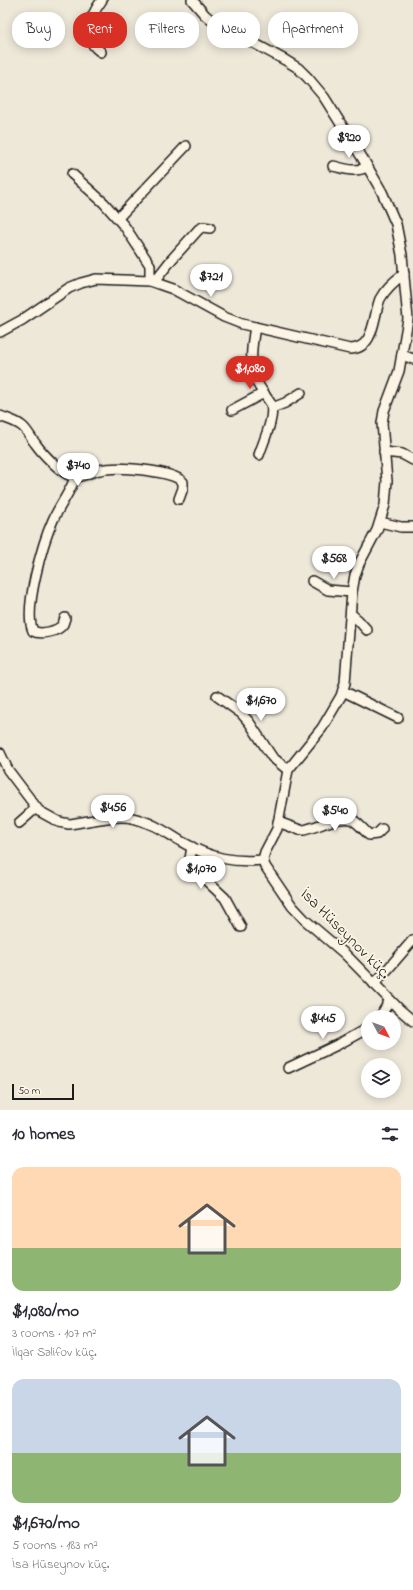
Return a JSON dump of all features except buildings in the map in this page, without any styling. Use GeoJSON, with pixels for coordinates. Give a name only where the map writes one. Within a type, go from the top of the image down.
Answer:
{"type":"FeatureCollection","features":[{"type":"Feature","properties":{"kind":"street"},"geometry":{"type":"LineString","coordinates":[[101,52],[94,48],[90,41],[89,33],[91,18],[102,0]]}},
{"type":"Feature","properties":{"kind":"street"},"geometry":{"type":"LineString","coordinates":[[0,753],[8,770],[36,808],[45,816],[59,822],[69,824],[131,817],[160,828],[192,847],[215,857],[230,861],[246,862],[263,860],[265,852],[277,829],[288,770],[322,728],[343,691],[345,683],[352,592],[359,564],[380,522],[385,505],[386,491],[382,423],[384,411],[399,371],[411,319],[396,224],[382,192],[342,123],[324,97],[298,68],[211,20],[192,0]]}},
{"type":"Feature","properties":{"kind":"street"},"geometry":{"type":"LineString","coordinates":[[118,218],[186,146]]}},
{"type":"Feature","properties":{"kind":"street"},"geometry":{"type":"LineString","coordinates":[[333,166],[353,171],[360,171],[368,167]]}},
{"type":"Feature","properties":{"kind":"street"},"geometry":{"type":"LineString","coordinates":[[72,174],[118,218],[146,257],[150,265],[152,281]]}},
{"type":"Feature","properties":{"kind":"street"},"geometry":{"type":"LineString","coordinates":[[152,281],[199,229],[202,227],[210,228]]}},
{"type":"Feature","properties":{"kind":"street"},"geometry":{"type":"LineString","coordinates":[[0,332],[22,320],[69,288],[81,283],[96,279],[152,281],[173,289],[224,317],[255,327],[350,349],[357,349],[364,344],[369,337],[380,299],[394,280],[404,274]]}},
{"type":"Feature","properties":{"kind":"street"},"geometry":{"type":"LineString","coordinates":[[255,327],[252,348],[252,365],[256,380],[272,408],[270,420],[259,456]]}},
{"type":"Feature","properties":{"kind":"street"},"geometry":{"type":"LineString","coordinates":[[402,355],[413,359]]}},
{"type":"Feature","properties":{"kind":"street"},"geometry":{"type":"LineString","coordinates":[[232,410],[264,393]]}},
{"type":"Feature","properties":{"kind":"street"},"geometry":{"type":"LineString","coordinates":[[272,408],[285,403],[301,393]]}},
{"type":"Feature","properties":{"kind":"street"},"geometry":{"type":"LineString","coordinates":[[0,416],[21,425],[43,454],[70,476],[76,476],[101,469],[151,471],[179,478],[182,482],[183,488],[179,499]]}},
{"type":"Feature","properties":{"kind":"street"},"geometry":{"type":"LineString","coordinates":[[384,452],[402,454],[413,460]]}},
{"type":"Feature","properties":{"kind":"street"},"geometry":{"type":"LineString","coordinates":[[65,618],[63,624],[59,628],[41,634],[32,631],[30,626],[31,602],[39,560],[53,520],[76,476]]}},
{"type":"Feature","properties":{"kind":"street"},"geometry":{"type":"LineString","coordinates":[[380,522],[401,527],[413,527]]}},
{"type":"Feature","properties":{"kind":"street"},"geometry":{"type":"LineString","coordinates":[[312,581],[328,590],[352,592]]}},
{"type":"Feature","properties":{"kind":"street"},"geometry":{"type":"LineString","coordinates":[[351,614],[367,630]]}},
{"type":"Feature","properties":{"kind":"street"},"geometry":{"type":"LineString","coordinates":[[343,691],[398,718]]}},
{"type":"Feature","properties":{"kind":"street"},"geometry":{"type":"LineString","coordinates":[[217,696],[241,713],[249,722],[272,757],[288,770]]}},
{"type":"Feature","properties":{"kind":"street"},"geometry":{"type":"LineString","coordinates":[[20,822],[36,808]]}},
{"type":"Feature","properties":{"kind":"street"},"geometry":{"type":"LineString","coordinates":[[278,822],[304,830],[342,818],[348,818],[355,821],[369,835],[377,834],[382,829]]}},
{"type":"Feature","properties":{"kind":"street"},"geometry":{"type":"LineString","coordinates":[[192,847],[190,859],[193,868],[225,898],[241,927]]}},
{"type":"Feature","properties":{"kind":"street","name":"İsa Hüseynov küç."},"geometry":{"type":"LineString","coordinates":[[263,860],[265,866],[292,906],[345,954],[413,1021]]}},
{"type":"Feature","properties":{"kind":"street"},"geometry":{"type":"LineString","coordinates":[[374,984],[413,940]]}},
{"type":"Feature","properties":{"kind":"street"},"geometry":{"type":"LineString","coordinates":[[384,1010],[390,1000]]}},
{"type":"Feature","properties":{"kind":"street"},"geometry":{"type":"LineString","coordinates":[[288,1068],[361,1032]]}}]}
